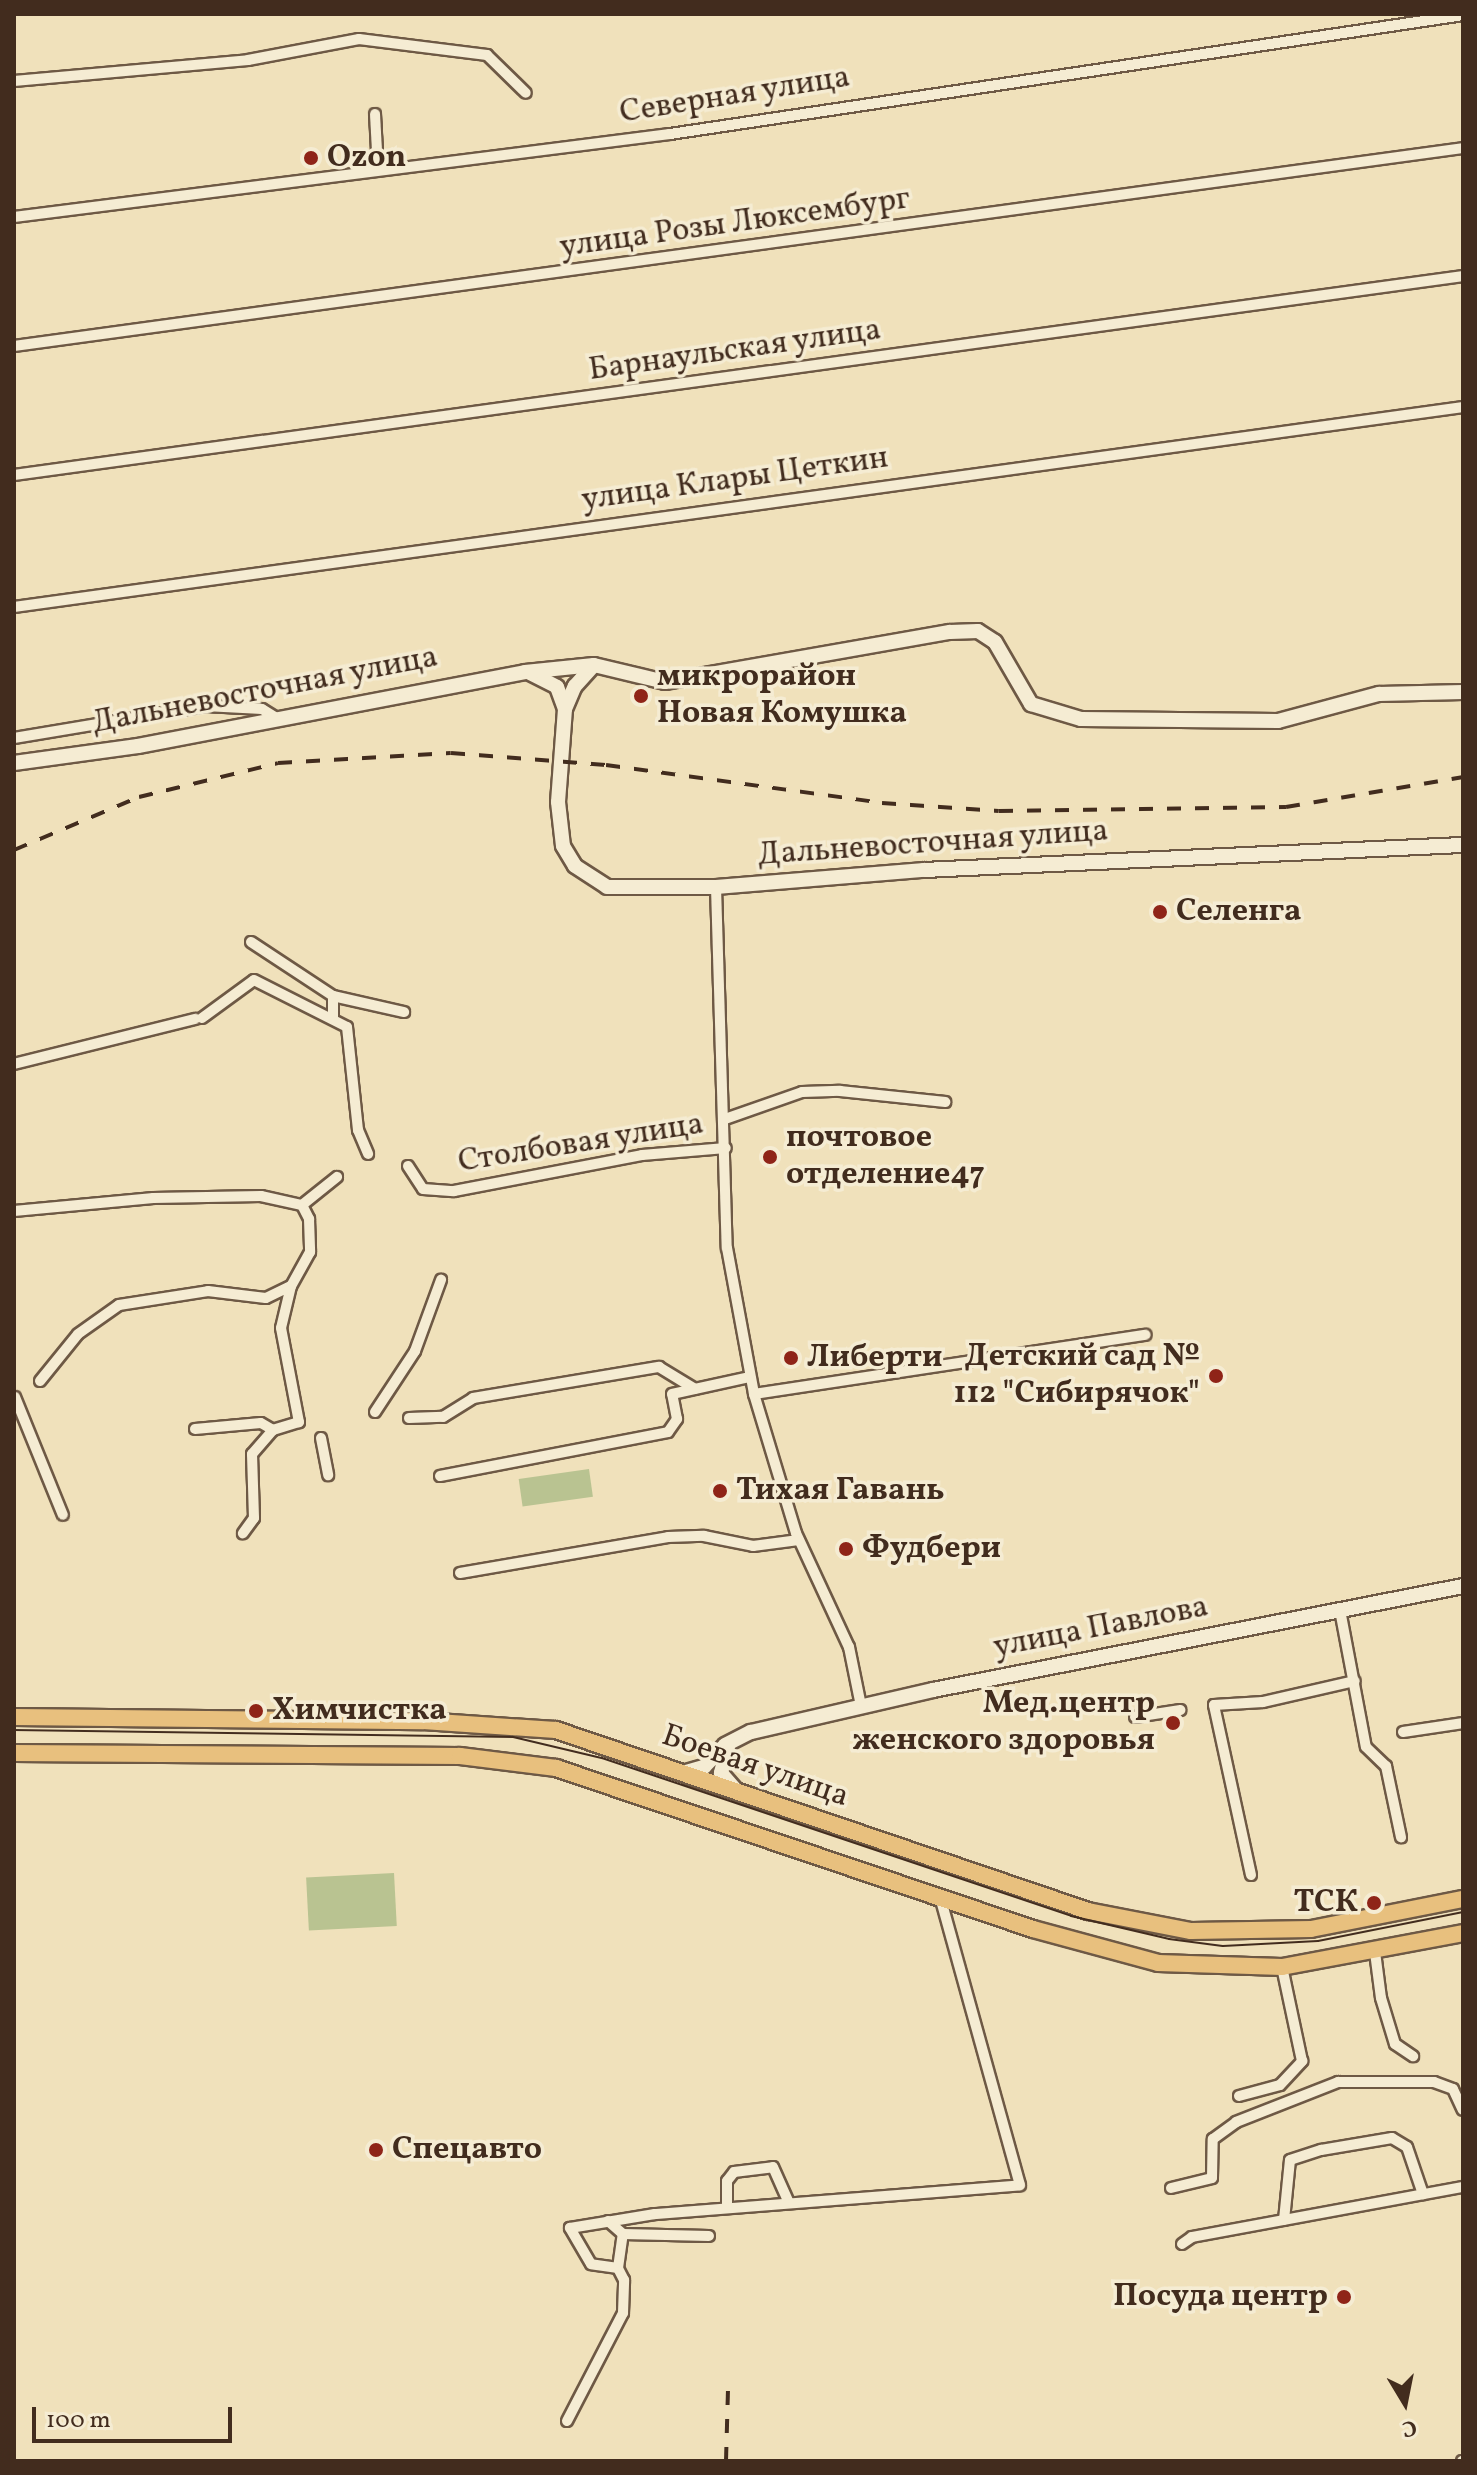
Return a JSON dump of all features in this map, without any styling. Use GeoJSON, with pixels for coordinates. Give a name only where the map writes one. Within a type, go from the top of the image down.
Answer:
{"type":"FeatureCollection","features":[{"type":"Feature","properties":{"kind":"main road","name":"Боевая улица"},"geometry":{"type":"LineString","coordinates":[[14,1717],[503,1725],[556,1730],[1088,1911],[1151,1925],[1205,1931],[1311,1929],[1463,1899]]}},
{"type":"Feature","properties":{"kind":"main road","name":"Боевая улица"},"geometry":{"type":"LineString","coordinates":[[14,1753],[512,1760],[556,1768],[1118,1956],[1221,1968],[1282,1967],[1375,1952],[1463,1933]]}},
{"type":"Feature","properties":{"kind":"street","name":"Северная улица"},"geometry":{"type":"LineString","coordinates":[[14,217],[670,134],[1463,15]]}},
{"type":"Feature","properties":{"kind":"street"},"geometry":{"type":"LineString","coordinates":[[14,81],[248,60],[359,39],[487,55],[526,93]]}},
{"type":"Feature","properties":{"kind":"street"},"geometry":{"type":"LineString","coordinates":[[375,114],[378,170]]}},
{"type":"Feature","properties":{"kind":"street","name":"улица Розы Люксембург"},"geometry":{"type":"LineString","coordinates":[[14,346],[1463,148]]}},
{"type":"Feature","properties":{"kind":"street","name":"Барнаульская улица"},"geometry":{"type":"LineString","coordinates":[[14,475],[1463,276]]}},
{"type":"Feature","properties":{"kind":"street","name":"улица Клары Цеткин"},"geometry":{"type":"LineString","coordinates":[[14,607],[1463,407]]}},
{"type":"Feature","properties":{"kind":"street","name":"Дальневосточная улица"},"geometry":{"type":"LineString","coordinates":[[14,763],[280,720],[525,672],[594,665],[665,682],[950,632],[978,631],[995,642],[1031,704],[1081,719],[1278,721],[1379,694],[1463,692]]}},
{"type":"Feature","properties":{"kind":"street","name":"Дальневосточная улица"},"geometry":{"type":"LineString","coordinates":[[594,665],[575,686],[565,709],[558,824],[575,866],[607,887],[716,887],[924,870],[1463,845]]}},
{"type":"Feature","properties":{"kind":"street"},"geometry":{"type":"LineString","coordinates":[[525,672],[557,687],[565,709]]}},
{"type":"Feature","properties":{"kind":"street"},"geometry":{"type":"LineString","coordinates":[[14,738],[205,706],[262,709],[280,720]]}},
{"type":"Feature","properties":{"kind":"street"},"geometry":{"type":"LineString","coordinates":[[716,887],[727,1248],[754,1394],[799,1540],[849,1647],[861,1706]]}},
{"type":"Feature","properties":{"kind":"street"},"geometry":{"type":"LineString","coordinates":[[251,942],[333,996],[404,1012]]}},
{"type":"Feature","properties":{"kind":"street"},"geometry":{"type":"LineString","coordinates":[[14,1064],[199,1019],[254,980],[347,1027],[358,1130],[368,1154]]}},
{"type":"Feature","properties":{"kind":"street"},"geometry":{"type":"LineString","coordinates":[[333,996],[333,1019]]}},
{"type":"Feature","properties":{"kind":"street"},"geometry":{"type":"LineString","coordinates":[[725,1119],[802,1092],[840,1091],[945,1102]]}},
{"type":"Feature","properties":{"kind":"street","name":"Столбовая улица"},"geometry":{"type":"LineString","coordinates":[[408,1166],[423,1189],[454,1191],[642,1155],[726,1148]]}},
{"type":"Feature","properties":{"kind":"street"},"geometry":{"type":"LineString","coordinates":[[302,1205],[337,1177]]}},
{"type":"Feature","properties":{"kind":"street"},"geometry":{"type":"LineString","coordinates":[[14,1211],[153,1198],[261,1196],[302,1205]]}},
{"type":"Feature","properties":{"kind":"street"},"geometry":{"type":"LineString","coordinates":[[243,1533],[254,1518],[252,1454],[273,1430],[299,1422],[281,1328],[291,1286],[310,1252],[309,1219],[302,1205]]}},
{"type":"Feature","properties":{"kind":"street"},"geometry":{"type":"LineString","coordinates":[[375,1412],[415,1351],[441,1280]]}},
{"type":"Feature","properties":{"kind":"street"},"geometry":{"type":"LineString","coordinates":[[40,1381],[78,1334],[119,1305],[208,1291],[266,1298],[291,1286]]}},
{"type":"Feature","properties":{"kind":"street"},"geometry":{"type":"LineString","coordinates":[[754,1394],[1146,1335]]}},
{"type":"Feature","properties":{"kind":"street"},"geometry":{"type":"LineString","coordinates":[[409,1418],[443,1417],[473,1398],[659,1367],[695,1389]]}},
{"type":"Feature","properties":{"kind":"street"},"geometry":{"type":"LineString","coordinates":[[440,1476],[668,1432],[677,1419],[672,1394],[750,1377]]}},
{"type":"Feature","properties":{"kind":"street"},"geometry":{"type":"LineString","coordinates":[[15,1397],[63,1515]]}},
{"type":"Feature","properties":{"kind":"street"},"geometry":{"type":"LineString","coordinates":[[195,1429],[261,1423],[273,1430]]}},
{"type":"Feature","properties":{"kind":"street"},"geometry":{"type":"LineString","coordinates":[[321,1438],[328,1475]]}},
{"type":"Feature","properties":{"kind":"street"},"geometry":{"type":"LineString","coordinates":[[460,1573],[668,1537],[704,1536],[753,1546],[799,1540]]}},
{"type":"Feature","properties":{"kind":"street","name":"улица Павлова"},"geometry":{"type":"LineString","coordinates":[[686,1772],[704,1767],[725,1745],[751,1732],[861,1706],[1463,1586]]}},
{"type":"Feature","properties":{"kind":"street"},"geometry":{"type":"LineString","coordinates":[[1340,1610],[1366,1747],[1386,1766],[1401,1837]]}},
{"type":"Feature","properties":{"kind":"street"},"geometry":{"type":"LineString","coordinates":[[1251,1875],[1214,1705],[1263,1702],[1355,1681]]}},
{"type":"Feature","properties":{"kind":"street"},"geometry":{"type":"LineString","coordinates":[[1135,1717],[1180,1710]]}},
{"type":"Feature","properties":{"kind":"street"},"geometry":{"type":"LineString","coordinates":[[1403,1732],[1463,1723]]}},
{"type":"Feature","properties":{"kind":"street","name":"улица Павлова"},"geometry":{"type":"LineString","coordinates":[[735,1789],[721,1773],[721,1761],[726,1750],[751,1732]]}},
{"type":"Feature","properties":{"kind":"street"},"geometry":{"type":"LineString","coordinates":[[618,2268],[591,2264],[570,2228],[727,2208],[1020,2185],[940,1897]]}},
{"type":"Feature","properties":{"kind":"street"},"geometry":{"type":"LineString","coordinates":[[1375,1952],[1381,1998],[1395,2044],[1413,2056]]}},
{"type":"Feature","properties":{"kind":"street"},"geometry":{"type":"LineString","coordinates":[[1239,2096],[1280,2085],[1302,2061],[1282,1967]]}},
{"type":"Feature","properties":{"kind":"street"},"geometry":{"type":"LineString","coordinates":[[1171,2188],[1212,2178],[1213,2139],[1236,2122],[1338,2082],[1434,2082],[1453,2089],[1463,2110]]}},
{"type":"Feature","properties":{"kind":"street"},"geometry":{"type":"LineString","coordinates":[[1284,2220],[1290,2160],[1321,2150],[1392,2138],[1407,2147],[1423,2194]]}},
{"type":"Feature","properties":{"kind":"street"},"geometry":{"type":"LineString","coordinates":[[727,2208],[727,2181],[734,2172],[773,2167],[789,2203]]}},
{"type":"Feature","properties":{"kind":"street"},"geometry":{"type":"LineString","coordinates":[[1182,2244],[1284,2220],[1463,2187]]}},
{"type":"Feature","properties":{"kind":"street"},"geometry":{"type":"LineString","coordinates":[[608,2221],[623,2234],[709,2236]]}},
{"type":"Feature","properties":{"kind":"street"},"geometry":{"type":"LineString","coordinates":[[567,2421],[617,2331],[624,2291],[618,2268],[623,2234]]}},
{"type":"Feature","properties":{"kind":"green space"},"geometry":{"type":"Polygon","coordinates":[[[589,1469],[593,1497],[523,1507],[519,1479],[589,1469]]]}},
{"type":"Feature","properties":{"kind":"green space"},"geometry":{"type":"Polygon","coordinates":[[[394,1873],[397,1926],[309,1931],[306,1878],[394,1873]]]}},
{"type":"Feature","properties":{"kind":"tram line"},"geometry":{"type":"LineString","coordinates":[[14,1730],[513,1737],[602,1758],[1071,1916],[1169,1939],[1223,1946],[1318,1941],[1463,1912]]}},
{"type":"Feature","properties":{"kind":"railway"},"geometry":{"type":"LineString","coordinates":[[14,850],[139,797],[278,763],[451,753],[606,765],[882,803],[999,811],[1286,807],[1463,777]]}},
{"type":"Feature","properties":{"kind":"railway"},"geometry":{"type":"LineString","coordinates":[[726,2461],[728,2389]]}},
{"type":"Feature","properties":{"kind":"place","name":"Ozon"},"geometry":{"type":"Point","coordinates":[311,158]}},
{"type":"Feature","properties":{"kind":"place","name":"микрорайон Новая Комушка"},"geometry":{"type":"Point","coordinates":[641,696]}},
{"type":"Feature","properties":{"kind":"place","name":"Селенга"},"geometry":{"type":"Point","coordinates":[1160,912]}},
{"type":"Feature","properties":{"kind":"place","name":"почтовое отделение47"},"geometry":{"type":"Point","coordinates":[770,1157]}},
{"type":"Feature","properties":{"kind":"place","name":"Либерти"},"geometry":{"type":"Point","coordinates":[791,1358]}},
{"type":"Feature","properties":{"kind":"place","name":"Детский сад № 112 \"Сибирячок\""},"geometry":{"type":"Point","coordinates":[1216,1376]}},
{"type":"Feature","properties":{"kind":"place","name":"Тихая Гавань"},"geometry":{"type":"Point","coordinates":[720,1491]}},
{"type":"Feature","properties":{"kind":"place","name":"Фудбери"},"geometry":{"type":"Point","coordinates":[846,1549]}},
{"type":"Feature","properties":{"kind":"place","name":"Химчистка"},"geometry":{"type":"Point","coordinates":[256,1711]}},
{"type":"Feature","properties":{"kind":"place","name":"Мед.центр женского здоровья"},"geometry":{"type":"Point","coordinates":[1173,1723]}},
{"type":"Feature","properties":{"kind":"place","name":"ТСК"},"geometry":{"type":"Point","coordinates":[1374,1903]}},
{"type":"Feature","properties":{"kind":"place","name":"Спецавто"},"geometry":{"type":"Point","coordinates":[376,2150]}},
{"type":"Feature","properties":{"kind":"place","name":"Посуда центр"},"geometry":{"type":"Point","coordinates":[1344,2297]}}]}
